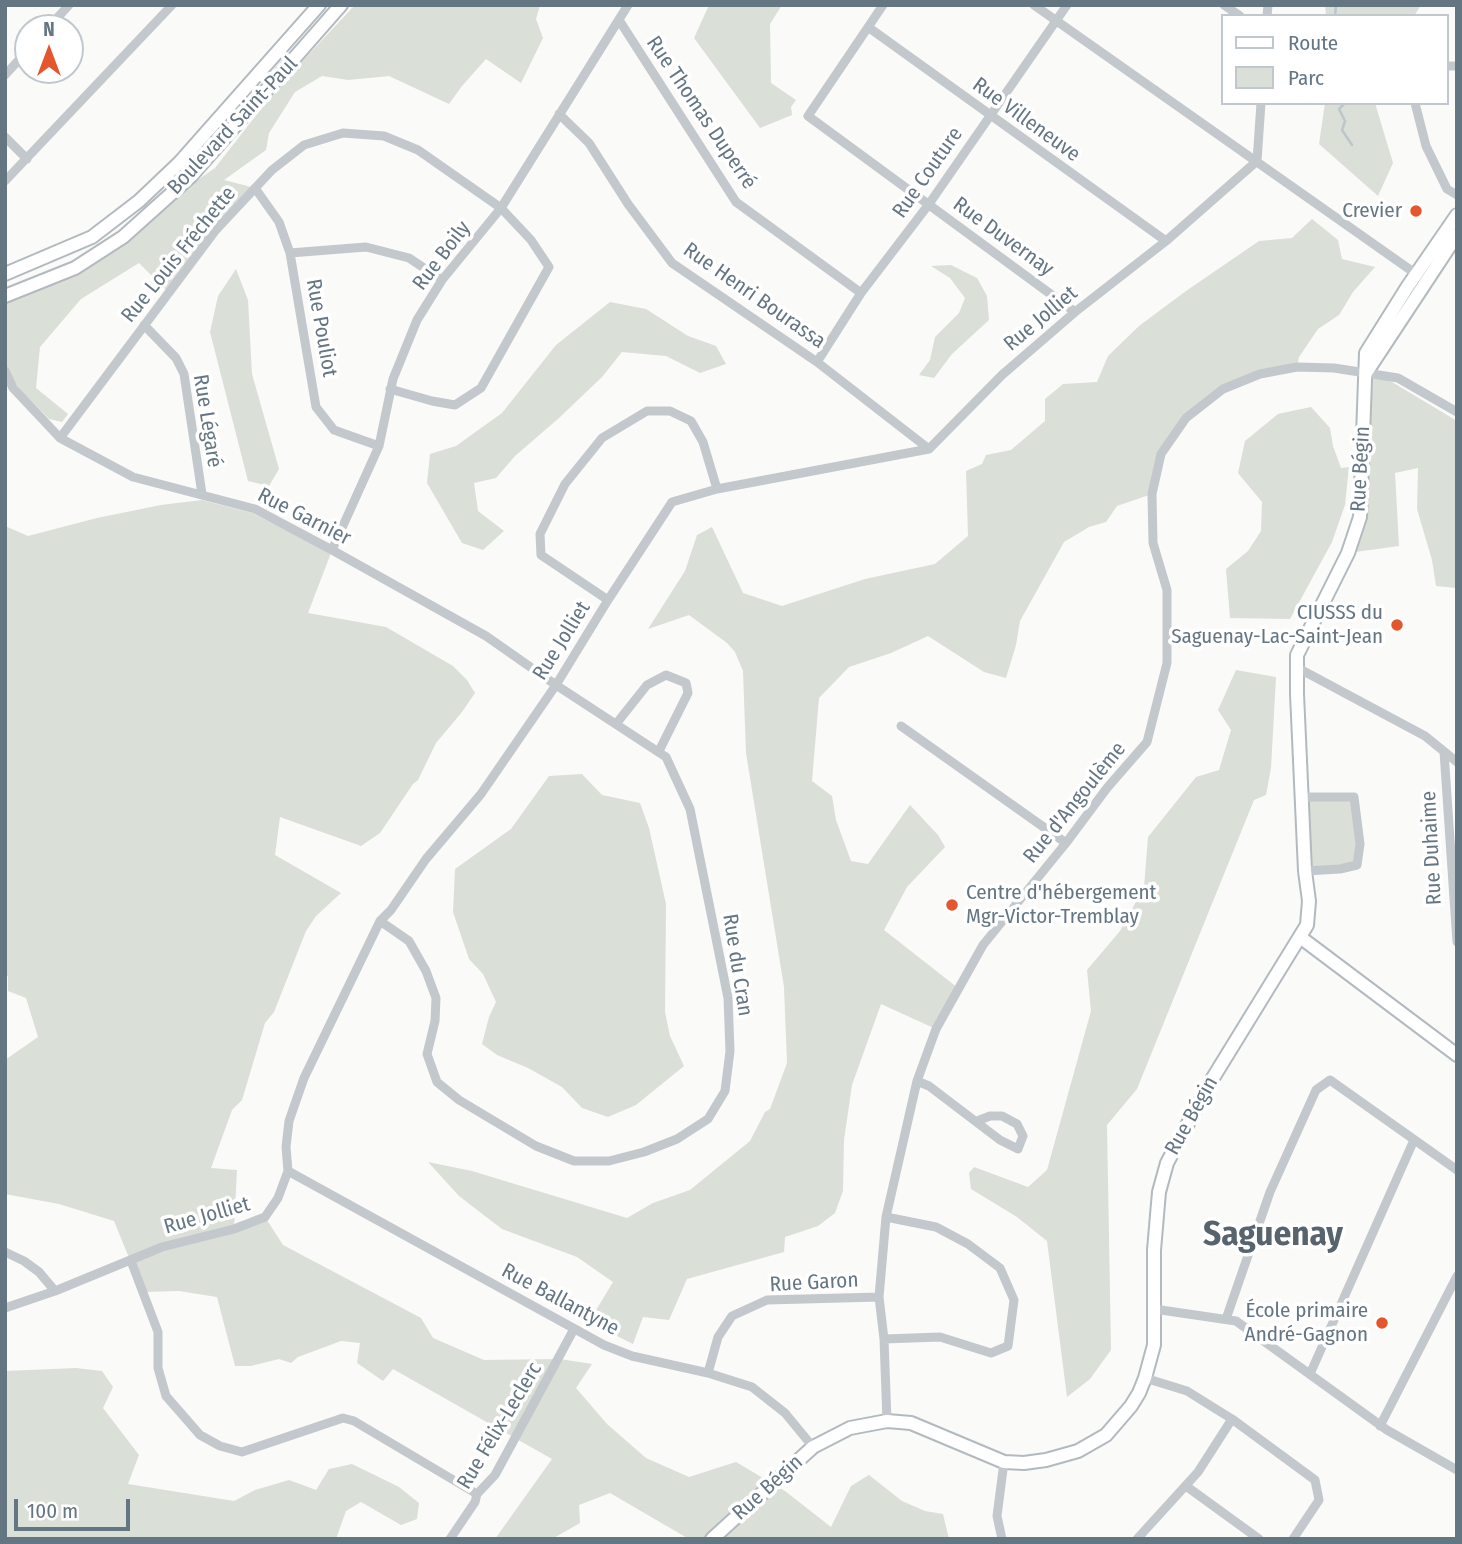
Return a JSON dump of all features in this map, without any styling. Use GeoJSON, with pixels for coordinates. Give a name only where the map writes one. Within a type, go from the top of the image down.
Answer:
{"type":"FeatureCollection","features":[{"type":"Feature","properties":{"kind":"street"},"geometry":{"type":"LineString","coordinates":[[5,181],[172,5]]}},
{"type":"Feature","properties":{"kind":"street","name":"Boulevard Saint-Paul"},"geometry":{"type":"LineString","coordinates":[[5,274],[92,237],[139,201],[180,162],[319,5]]}},
{"type":"Feature","properties":{"kind":"street","name":"Boulevard Saint-Paul"},"geometry":{"type":"LineString","coordinates":[[5,296],[75,268],[123,237],[191,176],[341,5]]}},
{"type":"Feature","properties":{"kind":"street","name":"Rue Boily"},"geometry":{"type":"LineString","coordinates":[[332,550],[379,446],[390,390],[417,320],[442,280],[501,208],[628,5]]}},
{"type":"Feature","properties":{"kind":"street"},"geometry":{"type":"LineString","coordinates":[[868,27],[883,5]]}},
{"type":"Feature","properties":{"kind":"street"},"geometry":{"type":"LineString","coordinates":[[1034,5],[1421,278]]}},
{"type":"Feature","properties":{"kind":"street","name":"Rue Couture"},"geometry":{"type":"LineString","coordinates":[[817,362],[861,293],[929,204],[1067,5]]}},
{"type":"Feature","properties":{"kind":"street","name":"Rue Thomas Duperré"},"geometry":{"type":"LineString","coordinates":[[618,20],[736,202],[861,293]]}},
{"type":"Feature","properties":{"kind":"street","name":"Rue Duvernay"},"geometry":{"type":"LineString","coordinates":[[868,27],[808,116],[1075,312]]}},
{"type":"Feature","properties":{"kind":"street","name":"Rue Villeneuve"},"geometry":{"type":"LineString","coordinates":[[868,27],[1166,241]]}},
{"type":"Feature","properties":{"kind":"street"},"geometry":{"type":"LineString","coordinates":[[1257,161],[1261,105]]}},
{"type":"Feature","properties":{"kind":"street"},"geometry":{"type":"LineString","coordinates":[[1416,105],[1426,146],[1447,190],[1457,195]]}},
{"type":"Feature","properties":{"kind":"street","name":"Rue Henri Bourassa"},"geometry":{"type":"LineString","coordinates":[[559,114],[589,143],[628,204],[672,263],[817,362],[929,449]]}},
{"type":"Feature","properties":{"kind":"street","name":"Rue Louis Fréchette"},"geometry":{"type":"LineString","coordinates":[[60,438],[215,231],[272,170],[304,145],[343,133],[384,136],[418,150],[501,208],[531,240],[549,267],[481,388],[456,405],[390,390]]}},
{"type":"Feature","properties":{"kind":"street"},"geometry":{"type":"LineString","coordinates":[[5,137],[27,159]]}},
{"type":"Feature","properties":{"kind":"street","name":"Rue Jolliet"},"geometry":{"type":"LineString","coordinates":[[5,1308],[55,1291],[162,1247],[234,1229],[265,1217],[278,1198],[288,1171],[286,1147],[289,1121],[304,1078],[380,921],[391,910],[426,859],[481,794],[556,685],[672,502],[717,489],[929,449],[1002,375],[1075,312],[1166,241],[1257,161]]}},
{"type":"Feature","properties":{"kind":"street","name":"Rue Pouliot"},"geometry":{"type":"LineString","coordinates":[[255,188],[279,222],[290,253],[316,407],[334,430],[379,446]]}},
{"type":"Feature","properties":{"kind":"street"},"geometry":{"type":"LineString","coordinates":[[1366,373],[1457,215]]}},
{"type":"Feature","properties":{"kind":"street"},"geometry":{"type":"LineString","coordinates":[[1421,278],[1457,235]]}},
{"type":"Feature","properties":{"kind":"street"},"geometry":{"type":"LineString","coordinates":[[290,253],[366,247],[409,258],[442,280]]}},
{"type":"Feature","properties":{"kind":"street","name":"Rue Légaré"},"geometry":{"type":"LineString","coordinates":[[144,325],[176,358],[184,374],[202,494]]}},
{"type":"Feature","properties":{"kind":"street","name":"Rue d'Angoulème"},"geometry":{"type":"LineString","coordinates":[[887,1421],[884,1339],[879,1297],[886,1217],[917,1081],[936,1028],[983,945],[1107,788],[1147,742],[1167,663],[1167,590],[1153,543],[1152,494],[1161,454],[1186,418],[1223,389],[1260,374],[1297,367],[1334,368],[1398,378],[1457,412]]}},
{"type":"Feature","properties":{"kind":"street","name":"Rue Garnier"},"geometry":{"type":"LineString","coordinates":[[5,370],[13,388],[60,438],[133,477],[255,509],[486,636],[556,685]]}},
{"type":"Feature","properties":{"kind":"street","name":"Rue Bégin"},"geometry":{"type":"LineString","coordinates":[[712,1539],[813,1447],[849,1428],[887,1421],[911,1423],[1004,1462],[1024,1463],[1078,1451],[1106,1435],[1131,1406],[1145,1378],[1154,1345],[1154,1250],[1158,1192],[1167,1163],[1208,1086],[1307,925],[1309,901],[1301,797],[1297,655],[1348,552],[1360,517],[1366,373]]}},
{"type":"Feature","properties":{"kind":"street"},"geometry":{"type":"LineString","coordinates":[[608,600],[541,555],[540,534],[565,484],[602,438],[647,411],[670,411],[691,421],[703,442],[717,489]]}},
{"type":"Feature","properties":{"kind":"street"},"geometry":{"type":"LineString","coordinates":[[1296,667],[1425,737],[1457,762]]}},
{"type":"Feature","properties":{"kind":"street"},"geometry":{"type":"LineString","coordinates":[[616,724],[647,685],[666,675],[686,684],[688,693],[659,751]]}},
{"type":"Feature","properties":{"kind":"street","name":"Rue du Cran"},"geometry":{"type":"LineString","coordinates":[[380,921],[409,941],[426,971],[436,998],[435,1021],[427,1054],[437,1082],[459,1100],[536,1146],[574,1161],[609,1161],[644,1152],[677,1139],[708,1119],[725,1091],[730,1051],[728,998],[690,809],[666,757],[556,685]]}},
{"type":"Feature","properties":{"kind":"street"},"geometry":{"type":"LineString","coordinates":[[901,726],[1066,843]]}},
{"type":"Feature","properties":{"kind":"street","name":"Rue Duhaime"},"geometry":{"type":"LineString","coordinates":[[1444,752],[1457,942]]}},
{"type":"Feature","properties":{"kind":"street"},"geometry":{"type":"LineString","coordinates":[[1301,797],[1354,797],[1360,844],[1357,865],[1340,869],[1305,870]]}},
{"type":"Feature","properties":{"kind":"street"},"geometry":{"type":"LineString","coordinates":[[1307,925],[1321,953]]}},
{"type":"Feature","properties":{"kind":"street"},"geometry":{"type":"LineString","coordinates":[[1300,937],[1457,1055]]}},
{"type":"Feature","properties":{"kind":"street"},"geometry":{"type":"LineString","coordinates":[[1226,1319],[1270,1192],[1316,1090],[1330,1080],[1457,1170]]}},
{"type":"Feature","properties":{"kind":"street"},"geometry":{"type":"LineString","coordinates":[[917,1081],[929,1086],[1000,1140],[1018,1149],[1023,1136],[1017,1124],[1002,1116],[989,1116],[977,1121]]}},
{"type":"Feature","properties":{"kind":"street"},"geometry":{"type":"LineString","coordinates":[[1310,1374],[1414,1140]]}},
{"type":"Feature","properties":{"kind":"street","name":"Rue Ballantyne"},"geometry":{"type":"LineString","coordinates":[[288,1171],[604,1345],[632,1356],[708,1373],[752,1387],[785,1413],[813,1447]]}},
{"type":"Feature","properties":{"kind":"street"},"geometry":{"type":"LineString","coordinates":[[884,1339],[940,1337],[991,1353],[1008,1346],[1014,1300],[1000,1268],[968,1244],[936,1227],[886,1217]]}},
{"type":"Feature","properties":{"kind":"street"},"geometry":{"type":"LineString","coordinates":[[5,1252],[39,1272],[55,1291]]}},
{"type":"Feature","properties":{"kind":"street"},"geometry":{"type":"LineString","coordinates":[[131,1261],[158,1332],[158,1368],[166,1396],[201,1435],[220,1446],[242,1452],[343,1418],[354,1421],[477,1494]]}},
{"type":"Feature","properties":{"kind":"street"},"geometry":{"type":"LineString","coordinates":[[1380,1426],[1457,1276]]}},
{"type":"Feature","properties":{"kind":"street","name":"Rue Garon"},"geometry":{"type":"LineString","coordinates":[[708,1373],[718,1337],[732,1316],[767,1300],[879,1297]]}},
{"type":"Feature","properties":{"kind":"street"},"geometry":{"type":"LineString","coordinates":[[1154,1309],[1236,1321],[1380,1426],[1457,1470]]}},
{"type":"Feature","properties":{"kind":"street","name":"Rue Félix-Leclerc"},"geometry":{"type":"LineString","coordinates":[[450,1539],[475,1502],[477,1494],[495,1475],[574,1329]]}},
{"type":"Feature","properties":{"kind":"street"},"geometry":{"type":"LineString","coordinates":[[1145,1378],[1187,1391],[1232,1419],[1315,1480],[1319,1500],[1293,1539]]}},
{"type":"Feature","properties":{"kind":"street"},"geometry":{"type":"LineString","coordinates":[[1137,1539],[1198,1472],[1232,1419]]}},
{"type":"Feature","properties":{"kind":"street"},"geometry":{"type":"LineString","coordinates":[[1002,1539],[997,1516],[1004,1462]]}},
{"type":"Feature","properties":{"kind":"street"},"geometry":{"type":"LineString","coordinates":[[1186,1486],[1259,1539]]}},
{"type":"Feature","properties":{"kind":"green space"},"geometry":{"type":"Polygon","coordinates":[[[355,5],[540,5],[536,19],[543,38],[521,83],[486,59],[449,104],[389,76],[348,80],[322,76],[295,92],[269,133],[266,150],[224,180],[255,188],[169,293],[139,263],[81,299],[40,347],[36,388],[68,414],[62,422],[49,419],[22,392],[5,363],[5,296],[53,279],[215,168],[278,87],[355,5]]]}},
{"type":"Feature","properties":{"kind":"green space"},"geometry":{"type":"Polygon","coordinates":[[[709,5],[782,5],[770,24],[771,83],[796,100],[791,107],[792,115],[760,128],[694,38],[709,5]]]}},
{"type":"Feature","properties":{"kind":"green space"},"geometry":{"type":"Polygon","coordinates":[[[1325,5],[1421,5],[1415,14],[1326,14],[1325,5]]]}},
{"type":"Feature","properties":{"kind":"green space"},"geometry":{"type":"Polygon","coordinates":[[[1325,105],[1376,105],[1393,163],[1378,196],[1319,144],[1325,105]]]}},
{"type":"Feature","properties":{"kind":"green space"},"geometry":{"type":"Polygon","coordinates":[[[1312,219],[1338,240],[1342,259],[1375,267],[1353,292],[1339,315],[1318,329],[1299,357],[1297,367],[1222,389],[1186,418],[1161,454],[1152,494],[1117,506],[1106,522],[1089,527],[1064,542],[1020,621],[1006,678],[984,672],[928,636],[891,653],[849,667],[819,698],[812,781],[832,796],[836,820],[851,861],[868,864],[910,805],[938,835],[945,847],[907,887],[884,930],[958,988],[936,1029],[881,1004],[852,1085],[844,1140],[843,1191],[835,1213],[818,1226],[785,1237],[784,1252],[687,1279],[669,1320],[643,1317],[633,1344],[589,1322],[613,1282],[577,1257],[502,1229],[459,1196],[428,1162],[472,1171],[627,1218],[653,1203],[690,1190],[750,1141],[765,1112],[770,1109],[787,1063],[784,987],[746,753],[743,671],[735,652],[727,643],[689,615],[648,629],[685,571],[697,535],[712,527],[743,593],[782,606],[865,579],[935,564],[968,536],[966,471],[982,464],[986,455],[1011,450],[1045,421],[1045,399],[1063,384],[1097,382],[1108,356],[1139,326],[1186,291],[1259,241],[1292,238],[1312,219]]]}},
{"type":"Feature","properties":{"kind":"green space"},"geometry":{"type":"Polygon","coordinates":[[[951,265],[977,278],[987,296],[989,320],[952,354],[934,378],[919,375],[930,360],[935,337],[959,313],[965,298],[950,278],[931,266],[951,265]]]}},
{"type":"Feature","properties":{"kind":"green space"},"geometry":{"type":"Polygon","coordinates":[[[236,269],[248,300],[252,374],[279,469],[269,486],[248,481],[210,332],[218,296],[236,269]]]}},
{"type":"Feature","properties":{"kind":"green space"},"geometry":{"type":"Polygon","coordinates":[[[610,302],[646,309],[688,336],[716,346],[726,364],[700,373],[666,356],[622,352],[602,377],[515,456],[496,478],[474,483],[478,511],[504,531],[483,550],[462,543],[427,483],[430,454],[456,446],[502,413],[556,345],[610,302]]]}},
{"type":"Feature","properties":{"kind":"green space"},"geometry":{"type":"Polygon","coordinates":[[[1366,373],[1392,382],[1457,421],[1456,588],[1436,586],[1432,560],[1417,509],[1418,468],[1395,473],[1399,546],[1348,553],[1360,517],[1366,373]]]}},
{"type":"Feature","properties":{"kind":"green space"},"geometry":{"type":"Polygon","coordinates":[[[1311,407],[1330,428],[1341,468],[1349,467],[1345,505],[1332,542],[1290,619],[1230,618],[1226,569],[1248,551],[1261,531],[1262,502],[1238,473],[1245,441],[1278,414],[1311,407]]]}},
{"type":"Feature","properties":{"kind":"green space"},"geometry":{"type":"Polygon","coordinates":[[[202,500],[252,513],[331,553],[308,613],[386,627],[453,666],[475,693],[436,743],[418,780],[380,833],[361,846],[280,817],[275,855],[341,893],[316,916],[306,931],[274,1012],[265,1023],[242,1100],[232,1110],[211,1168],[237,1170],[234,1228],[265,1217],[283,1245],[421,1318],[433,1338],[484,1360],[560,1359],[592,1364],[576,1388],[607,1424],[646,1458],[689,1477],[736,1462],[785,1491],[831,1527],[851,1486],[869,1475],[902,1501],[925,1511],[943,1514],[949,1539],[689,1539],[610,1493],[579,1505],[580,1523],[552,1539],[495,1539],[552,1459],[393,1369],[383,1381],[357,1363],[360,1343],[341,1341],[298,1357],[291,1363],[279,1359],[251,1366],[235,1366],[217,1297],[179,1291],[143,1292],[114,1221],[59,1204],[5,1194],[5,1060],[38,1037],[26,998],[8,991],[8,976],[5,975],[5,526],[28,536],[97,518],[202,500]]]}},
{"type":"Feature","properties":{"kind":"green space"},"geometry":{"type":"Polygon","coordinates":[[[1236,670],[1276,677],[1271,768],[1266,795],[1254,800],[1137,1089],[1107,1125],[1111,1350],[1090,1379],[1067,1397],[1047,1241],[1017,1217],[971,1189],[969,1173],[974,1167],[1028,1187],[1047,1170],[1091,1011],[1087,970],[1120,931],[1144,887],[1148,837],[1196,777],[1219,770],[1231,730],[1218,710],[1236,670]]]}},
{"type":"Feature","properties":{"kind":"green space"},"geometry":{"type":"Polygon","coordinates":[[[582,774],[602,795],[640,803],[649,828],[666,904],[665,1012],[670,1036],[684,1066],[636,1105],[608,1117],[582,1108],[562,1087],[497,1055],[482,1044],[496,1002],[483,974],[469,959],[453,912],[455,869],[511,829],[549,776],[582,774]]]}},
{"type":"Feature","properties":{"kind":"green space"},"geometry":{"type":"Polygon","coordinates":[[[1301,797],[1354,797],[1357,865],[1305,871],[1301,797]]]}},
{"type":"Feature","properties":{"kind":"green space"},"geometry":{"type":"Polygon","coordinates":[[[76,1368],[102,1371],[113,1387],[103,1408],[139,1455],[128,1484],[234,1501],[255,1490],[289,1480],[316,1490],[329,1469],[352,1464],[399,1487],[419,1503],[417,1519],[401,1525],[361,1502],[346,1511],[336,1539],[5,1539],[5,1371],[76,1368]]]}},
{"type":"Feature","properties":{"kind":"waterway"},"geometry":{"type":"LineString","coordinates":[[1335,14],[1336,5]]}},
{"type":"Feature","properties":{"kind":"waterway"},"geometry":{"type":"LineString","coordinates":[[1343,105],[1339,109],[1345,121],[1342,130],[1352,145]]}},
{"type":"Feature","properties":{"kind":"place","name":"Crevier"},"geometry":{"type":"Point","coordinates":[1416,211]}},
{"type":"Feature","properties":{"kind":"place","name":"CIUSSS du Saguenay-Lac-Saint-Jean"},"geometry":{"type":"Point","coordinates":[1397,625]}},
{"type":"Feature","properties":{"kind":"place","name":"Centre d'hébergement Mgr-Victor-Tremblay"},"geometry":{"type":"Point","coordinates":[952,905]}},
{"type":"Feature","properties":{"kind":"place","name":"École primaire André-Gagnon"},"geometry":{"type":"Point","coordinates":[1382,1323]}},
{"type":"Feature","properties":{"kind":"district","name":"Saguenay"},"geometry":{"type":"Point","coordinates":[1273,1235]}}]}
